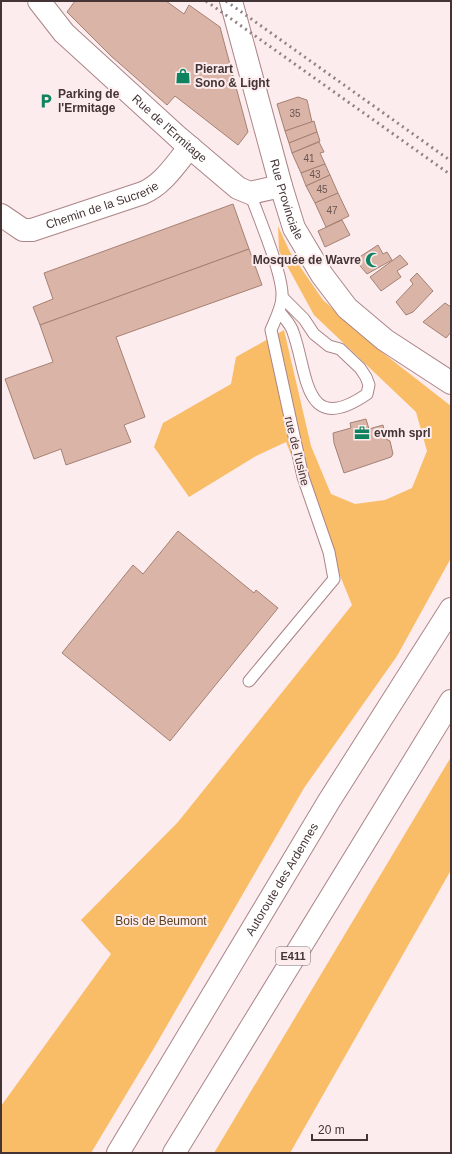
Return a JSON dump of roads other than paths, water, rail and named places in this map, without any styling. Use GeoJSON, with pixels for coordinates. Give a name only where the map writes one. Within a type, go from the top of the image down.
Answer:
{"type":"FeatureCollection","features":[{"type":"Feature","properties":{"kind":"main road","name":"Rue de l'Ermitage"},"geometry":{"type":"LineString","coordinates":[[39,1],[64,33],[190,147],[238,188],[250,193]]}},
{"type":"Feature","properties":{"kind":"main road","name":"Rue Provinciale"},"geometry":{"type":"LineString","coordinates":[[231,1],[281,186],[294,228],[322,275],[347,308],[385,340],[451,383]]}},
{"type":"Feature","properties":{"kind":"main road","name":"Chemin de la Sucrerie"},"geometry":{"type":"LineString","coordinates":[[1,215],[24,230],[32,230],[143,192],[151,189],[162,180],[190,147]]}},
{"type":"Feature","properties":{"kind":"main road"},"geometry":{"type":"LineString","coordinates":[[250,193],[281,186]]}},
{"type":"Feature","properties":{"kind":"main road","name":"Autoroute des Ardennes"},"geometry":{"type":"LineString","coordinates":[[118,1153],[329,801],[451,609]]}},
{"type":"Feature","properties":{"kind":"main road","name":"E411"},"geometry":{"type":"LineString","coordinates":[[174,1153],[451,701]]}},
{"type":"Feature","properties":{"kind":"lane","name":"rue de l'usine"},"geometry":{"type":"LineString","coordinates":[[249,681],[334,579],[329,552],[303,477],[271,330],[279,312],[282,297],[278,272],[250,193]]}},
{"type":"Feature","properties":{"kind":"lane"},"geometry":{"type":"LineString","coordinates":[[279,312],[293,330],[305,381],[315,401],[323,407],[333,408],[345,406],[367,394],[369,385],[360,368],[340,349],[329,346],[314,334],[304,319],[282,297]]}},
{"type":"Feature","properties":{"kind":"railway"},"geometry":{"type":"LineString","coordinates":[[206,1],[451,175]]}},
{"type":"Feature","properties":{"kind":"railway"},"geometry":{"type":"LineString","coordinates":[[226,1],[451,161]]}},
{"type":"Feature","properties":{"kind":"place","name":"Pierart Sono & Light"},"geometry":{"type":"Point","coordinates":[183,76]}},
{"type":"Feature","properties":{"kind":"place","name":"Parking de l'Ermitage"},"geometry":{"type":"Point","coordinates":[46,101]}},
{"type":"Feature","properties":{"kind":"place","name":"Mosquée de Wavre"},"geometry":{"type":"Point","coordinates":[373,260]}},
{"type":"Feature","properties":{"kind":"place","name":"evmh sprl"},"geometry":{"type":"Point","coordinates":[362,433]}},
{"type":"Feature","properties":{"kind":"park label","name":"Bois de Beumont"},"geometry":{"type":"Point","coordinates":[161,921]}}]}
